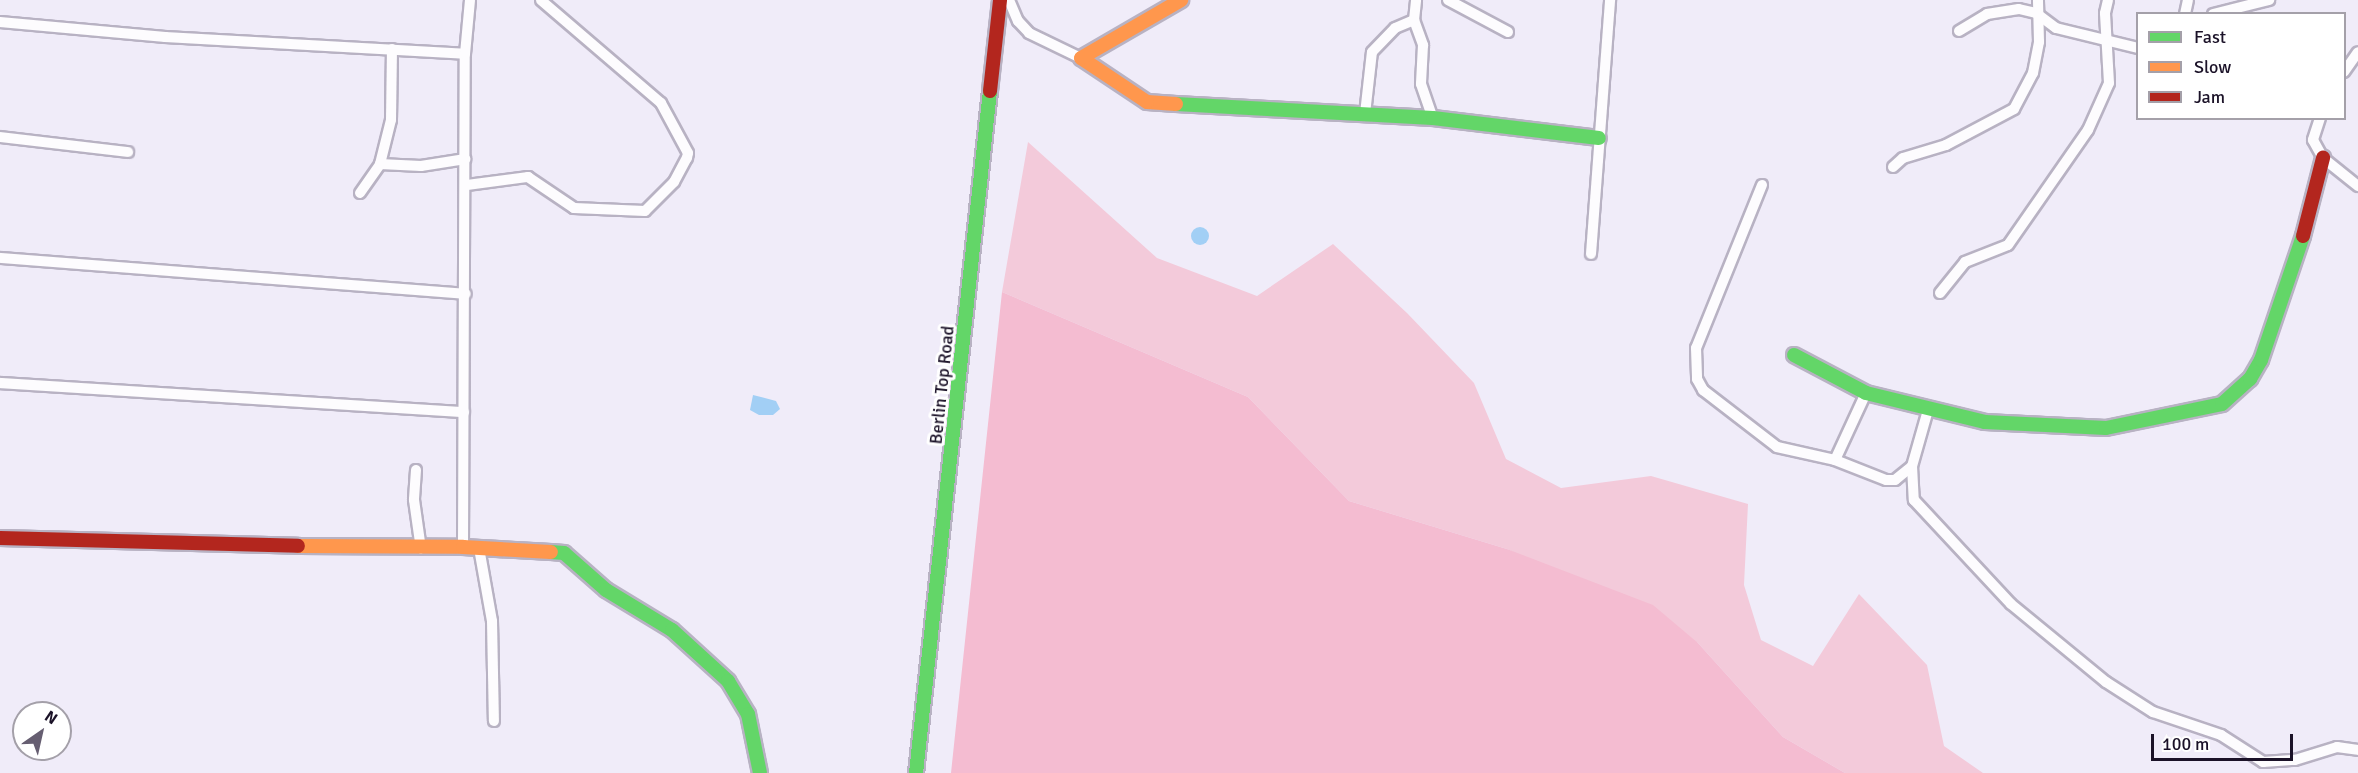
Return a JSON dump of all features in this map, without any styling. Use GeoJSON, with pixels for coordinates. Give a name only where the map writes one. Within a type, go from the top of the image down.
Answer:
{"type":"FeatureCollection","features":[{"type":"Feature","properties":{"kind":"street"},"geometry":{"type":"LineString","coordinates":[[463,547],[467,185],[465,54],[470,0]]}},
{"type":"Feature","properties":{"kind":"street"},"geometry":{"type":"LineString","coordinates":[[467,185],[528,177],[574,208],[645,211],[674,182],[687,158],[688,153],[661,103],[541,0]]}},
{"type":"Feature","properties":{"kind":"street","name":"Berlin Top Road"},"geometry":{"type":"LineString","coordinates":[[916,773],[1000,0]]}},
{"type":"Feature","properties":{"kind":"street"},"geometry":{"type":"LineString","coordinates":[[1009,0],[1018,21],[1029,33],[1081,58],[1147,102],[1433,118],[1599,138]]}},
{"type":"Feature","properties":{"kind":"street"},"geometry":{"type":"LineString","coordinates":[[1081,58],[1180,0]]}},
{"type":"Feature","properties":{"kind":"street"},"geometry":{"type":"LineString","coordinates":[[1416,0],[1414,20],[1423,45],[1421,84],[1433,118]]}},
{"type":"Feature","properties":{"kind":"street"},"geometry":{"type":"LineString","coordinates":[[1448,0],[1508,32]]}},
{"type":"Feature","properties":{"kind":"street"},"geometry":{"type":"LineString","coordinates":[[1590,254],[1610,0]]}},
{"type":"Feature","properties":{"kind":"street"},"geometry":{"type":"LineString","coordinates":[[1893,167],[1903,158],[1946,145],[2014,109],[2033,73],[2038,42],[2036,13],[2038,0]]}},
{"type":"Feature","properties":{"kind":"street"},"geometry":{"type":"LineString","coordinates":[[1940,293],[1965,262],[2008,245],[2077,148],[2109,83],[2106,39],[2108,0]]}},
{"type":"Feature","properties":{"kind":"street"},"geometry":{"type":"LineString","coordinates":[[2221,12],[2269,0]]}},
{"type":"Feature","properties":{"kind":"street"},"geometry":{"type":"LineString","coordinates":[[1959,31],[1969,22],[2001,11],[2019,9],[2036,13],[2056,28],[2136,47]]}},
{"type":"Feature","properties":{"kind":"street"},"geometry":{"type":"LineString","coordinates":[[1365,114],[1372,52],[1395,28],[1414,20]]}},
{"type":"Feature","properties":{"kind":"street"},"geometry":{"type":"LineString","coordinates":[[0,22],[165,37],[465,54]]}},
{"type":"Feature","properties":{"kind":"street"},"geometry":{"type":"LineString","coordinates":[[360,193],[380,164],[391,120],[392,50]]}},
{"type":"Feature","properties":{"kind":"street"},"geometry":{"type":"LineString","coordinates":[[2346,69],[2358,52]]}},
{"type":"Feature","properties":{"kind":"street"},"geometry":{"type":"LineString","coordinates":[[2319,120],[2313,140],[2324,158],[2358,186]]}},
{"type":"Feature","properties":{"kind":"street"},"geometry":{"type":"LineString","coordinates":[[0,137],[128,152]]}},
{"type":"Feature","properties":{"kind":"street"},"geometry":{"type":"LineString","coordinates":[[1794,355],[1866,393],[1928,410],[1985,422],[2106,428],[2222,404],[2250,379],[2261,360],[2300,250],[2324,158]]}},
{"type":"Feature","properties":{"kind":"street"},"geometry":{"type":"LineString","coordinates":[[380,164],[421,166],[465,159]]}},
{"type":"Feature","properties":{"kind":"street"},"geometry":{"type":"LineString","coordinates":[[1762,185],[1696,348],[1697,379],[1703,390],[1777,447],[1835,460],[1886,480],[1895,480],[1912,466]]}},
{"type":"Feature","properties":{"kind":"street"},"geometry":{"type":"LineString","coordinates":[[0,258],[466,294]]}},
{"type":"Feature","properties":{"kind":"street"},"geometry":{"type":"LineString","coordinates":[[0,383],[464,412]]}},
{"type":"Feature","properties":{"kind":"street"},"geometry":{"type":"LineString","coordinates":[[1835,460],[1866,393]]}},
{"type":"Feature","properties":{"kind":"street"},"geometry":{"type":"LineString","coordinates":[[1928,410],[1912,466],[1914,500],[1928,519],[2011,604],[2116,688],[2153,712],[2221,735],[2263,762],[2288,762],[2337,747],[2358,750]]}},
{"type":"Feature","properties":{"kind":"street"},"geometry":{"type":"LineString","coordinates":[[416,470],[414,500],[421,549]]}},
{"type":"Feature","properties":{"kind":"street"},"geometry":{"type":"LineString","coordinates":[[0,538],[421,549],[463,547],[564,553],[606,590],[687,642],[739,697],[753,728],[760,773]]}},
{"type":"Feature","properties":{"kind":"street"},"geometry":{"type":"LineString","coordinates":[[479,548],[492,621],[494,721]]}},
{"type":"Feature","properties":{"kind":"shaded area"},"geometry":{"type":"Polygon","coordinates":[[[1028,142],[1157,258],[1257,296],[1333,244],[1407,313],[1474,383],[1506,459],[1561,488],[1651,476],[1748,504],[1744,585],[1761,640],[1813,666],[1859,594],[1927,665],[1944,746],[1983,773],[1845,773],[1783,737],[1698,643],[1507,549],[1349,501],[1248,397],[1002,292],[1028,142]]]}},
{"type":"Feature","properties":{"kind":"shaded area"},"geometry":{"type":"Polygon","coordinates":[[[1002,292],[1248,397],[1349,501],[1507,549],[1653,605],[1698,643],[1783,737],[1845,773],[951,773],[1002,292]]]}},
{"type":"Feature","properties":{"kind":"water"},"geometry":{"type":"Polygon","coordinates":[[[1200,227],[1206,230],[1209,236],[1206,242],[1200,245],[1194,242],[1191,236],[1194,230],[1200,227]]]}},
{"type":"Feature","properties":{"kind":"water"},"geometry":{"type":"Polygon","coordinates":[[[753,395],[776,401],[780,409],[773,415],[759,415],[750,410],[753,395]]]}},
{"type":"Feature","properties":{"kind":"traffic: fast"},"geometry":{"type":"LineString","coordinates":[[916,773],[990,91]]}},
{"type":"Feature","properties":{"kind":"traffic: fast"},"geometry":{"type":"LineString","coordinates":[[1176,104],[1433,118],[1599,138]]}},
{"type":"Feature","properties":{"kind":"traffic: fast"},"geometry":{"type":"LineString","coordinates":[[1794,355],[1866,393],[1985,422],[2106,428],[2222,404],[2250,379],[2261,360],[2303,236]]}},
{"type":"Feature","properties":{"kind":"traffic: fast"},"geometry":{"type":"LineString","coordinates":[[551,552],[564,553],[606,590],[672,630],[728,681],[748,714],[760,773]]}},
{"type":"Feature","properties":{"kind":"traffic: slow"},"geometry":{"type":"LineString","coordinates":[[1176,104],[1147,102],[1081,58],[1181,0]]}},
{"type":"Feature","properties":{"kind":"traffic: slow"},"geometry":{"type":"LineString","coordinates":[[298,546],[463,547],[551,552]]}},
{"type":"Feature","properties":{"kind":"traffic: jam"},"geometry":{"type":"LineString","coordinates":[[990,91],[1000,0]]}},
{"type":"Feature","properties":{"kind":"traffic: jam"},"geometry":{"type":"LineString","coordinates":[[2303,236],[2323,158]]}},
{"type":"Feature","properties":{"kind":"traffic: jam"},"geometry":{"type":"LineString","coordinates":[[0,538],[298,546]]}}]}
